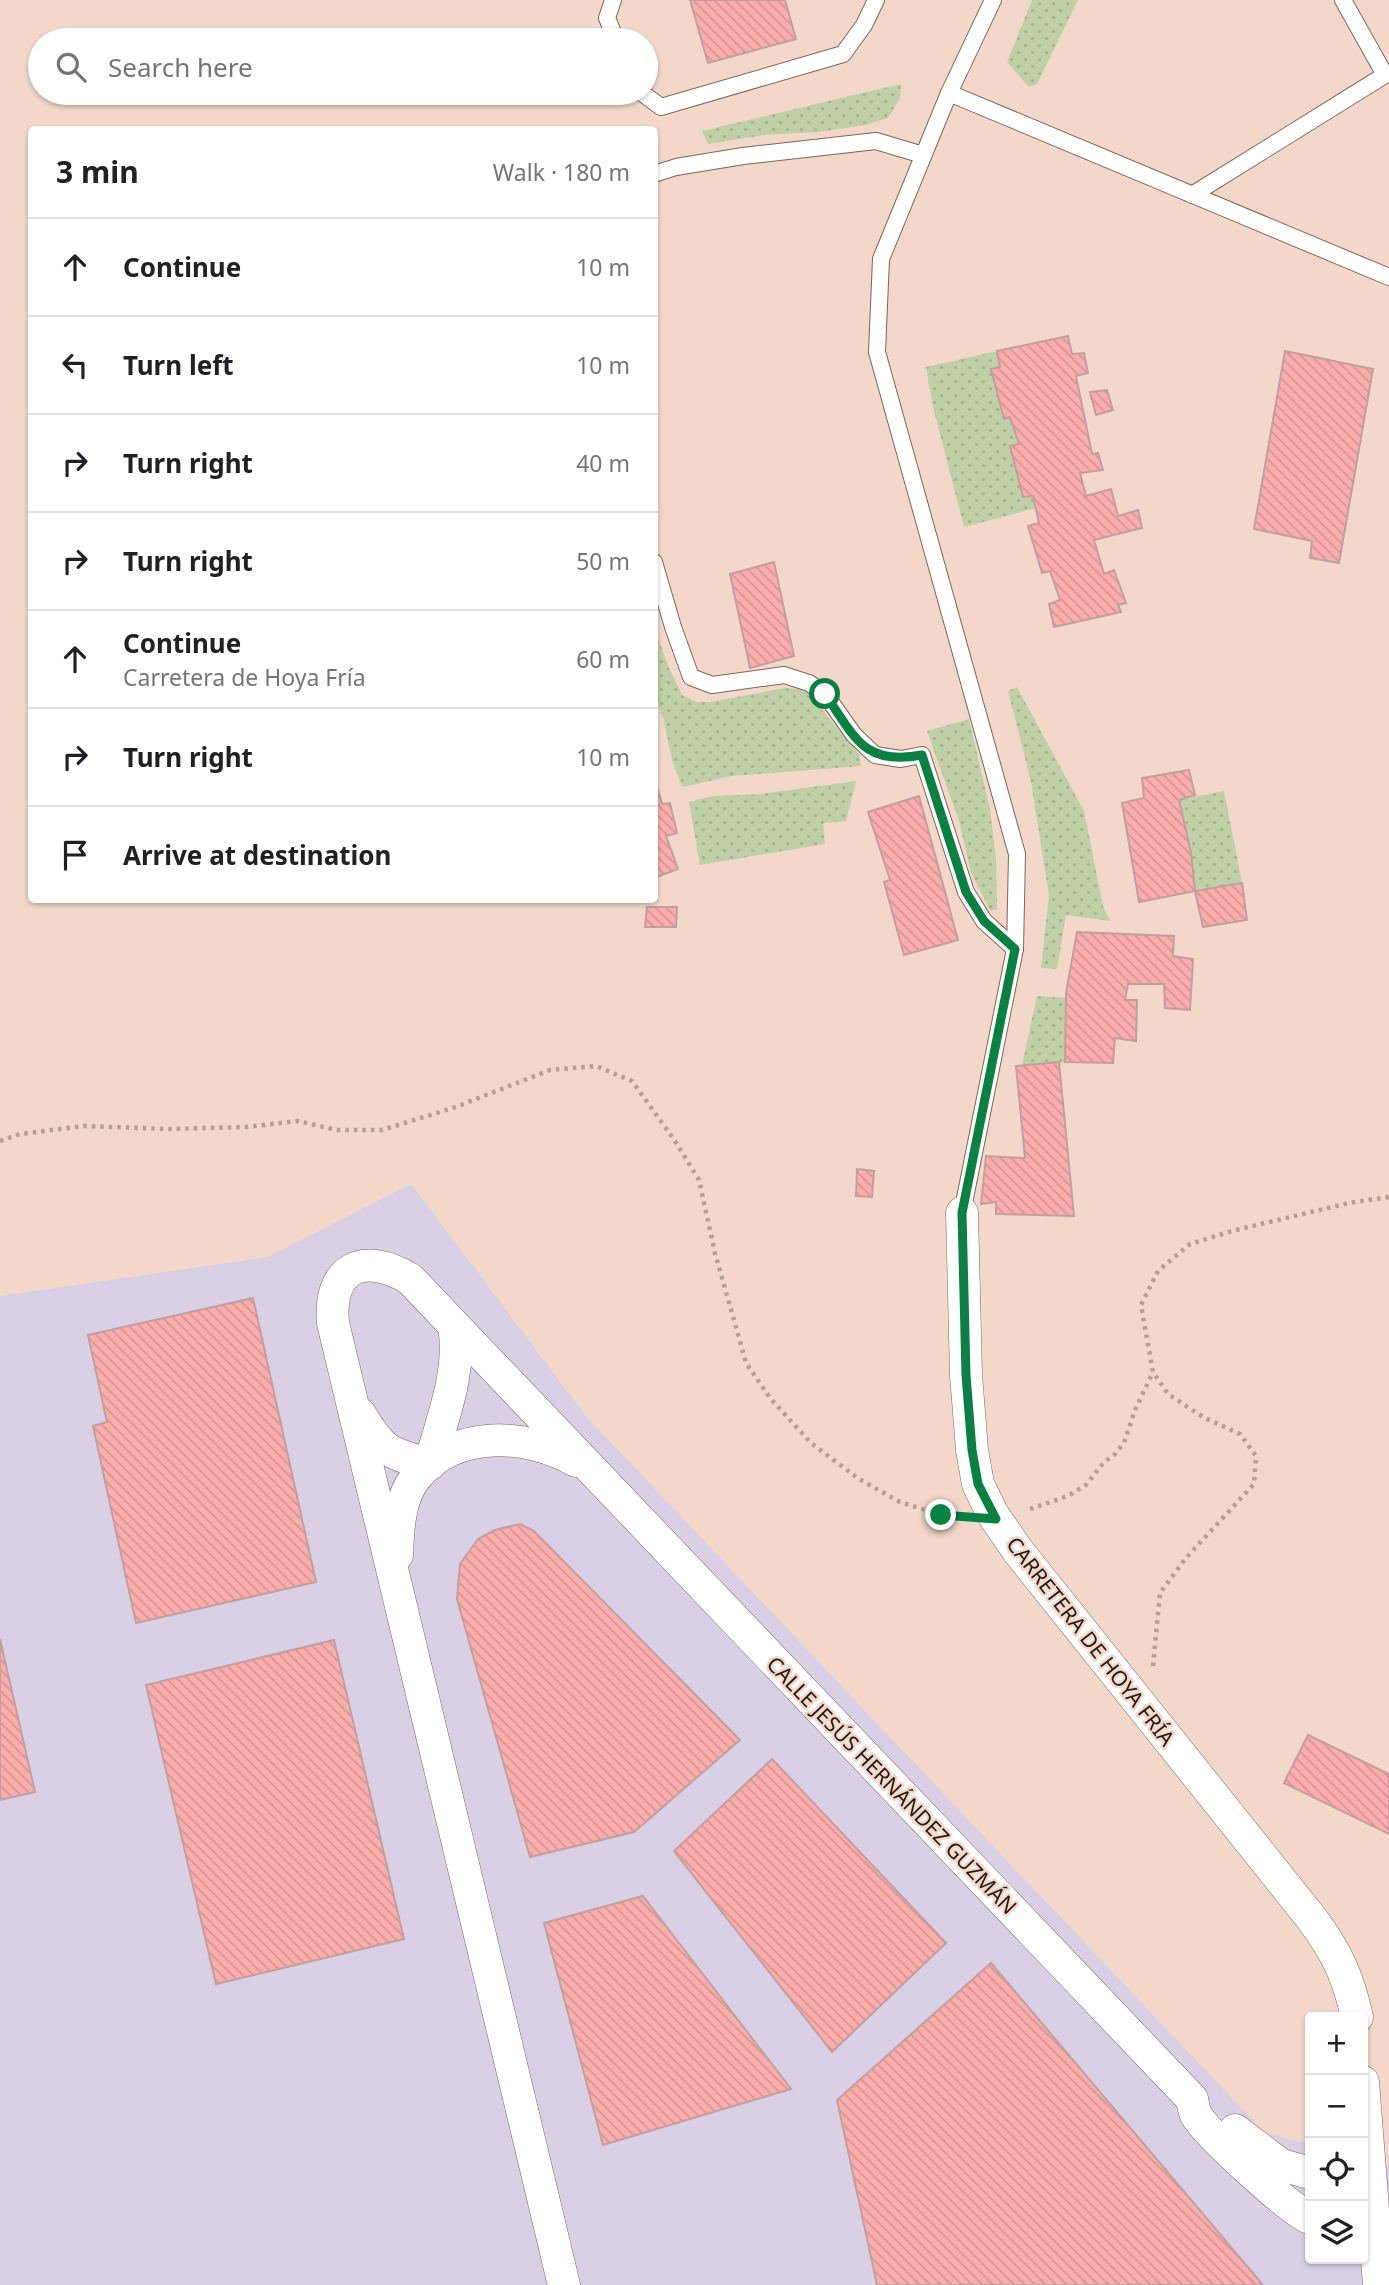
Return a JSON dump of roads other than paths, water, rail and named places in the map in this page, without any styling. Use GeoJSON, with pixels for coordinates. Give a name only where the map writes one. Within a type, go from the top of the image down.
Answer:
{"type":"FeatureCollection","features":[{"type":"Feature","properties":{"kind":"street","name":"CARRETERA DE HOYA FRÍA"},"geometry":{"type":"LineString","coordinates":[[962,1213],[966,1375],[972,1450],[978,1484],[996,1519],[1018,1551],[1325,1937],[1343,1966],[1356,2012]]}},
{"type":"Feature","properties":{"kind":"street","name":"CALLE JESÚS HERNÁNDEZ GUZMÁN"},"geometry":{"type":"LineString","coordinates":[[564,2285],[333,1323],[332,1304],[339,1281],[350,1271],[365,1265],[394,1269],[410,1279],[1192,2099],[1196,2115],[1210,2132],[1282,2200],[1305,2215]]}},
{"type":"Feature","properties":{"kind":"street","name":"CALLE JESÚS HERNÁNDEZ GUZMÁN"},"geometry":{"type":"LineString","coordinates":[[430,1464],[456,1365],[454,1326]]}},
{"type":"Feature","properties":{"kind":"street","name":"CALLE JESÚS HERNÁNDEZ GUZMÁN"},"geometry":{"type":"LineString","coordinates":[[351,1398],[374,1436],[387,1450],[398,1456],[430,1464]]}},
{"type":"Feature","properties":{"kind":"street","name":"CALLE JESÚS HERNÁNDEZ GUZMÁN"},"geometry":{"type":"LineString","coordinates":[[396,1585],[398,1529],[402,1508],[415,1478],[430,1464],[448,1453],[475,1443],[506,1439],[558,1450],[592,1470]]}},
{"type":"Feature","properties":{"kind":"street","name":"CALLE JESÚS HERNÁNDEZ GUZMÁN"},"geometry":{"type":"LineString","coordinates":[[1192,2099],[1206,2103],[1255,2147],[1281,2165],[1305,2172]]}},
{"type":"Feature","properties":{"kind":"street"},"geometry":{"type":"LineString","coordinates":[[1367,2138],[1379,2285]]}},
{"type":"Feature","properties":{"kind":"lane"},"geometry":{"type":"LineString","coordinates":[[611,28],[607,18],[613,0]]}},
{"type":"Feature","properties":{"kind":"lane"},"geometry":{"type":"LineString","coordinates":[[658,105],[661,107],[844,54],[864,26],[876,0]]}},
{"type":"Feature","properties":{"kind":"lane"},"geometry":{"type":"LineString","coordinates":[[962,1213],[1015,949],[1017,854],[877,352],[881,259],[949,93],[993,0]]}},
{"type":"Feature","properties":{"kind":"lane"},"geometry":{"type":"LineString","coordinates":[[1192,195],[1385,75],[1343,0]]}},
{"type":"Feature","properties":{"kind":"lane"},"geometry":{"type":"LineString","coordinates":[[949,93],[1389,276]]}},
{"type":"Feature","properties":{"kind":"lane"},"geometry":{"type":"LineString","coordinates":[[658,173],[676,167],[743,156],[876,141],[923,155]]}},
{"type":"Feature","properties":{"kind":"lane"},"geometry":{"type":"LineString","coordinates":[[658,576],[691,677],[712,685],[784,675],[809,682],[825,694],[854,736],[875,755],[901,759],[922,755],[966,892],[984,921],[1015,949]]}}]}
